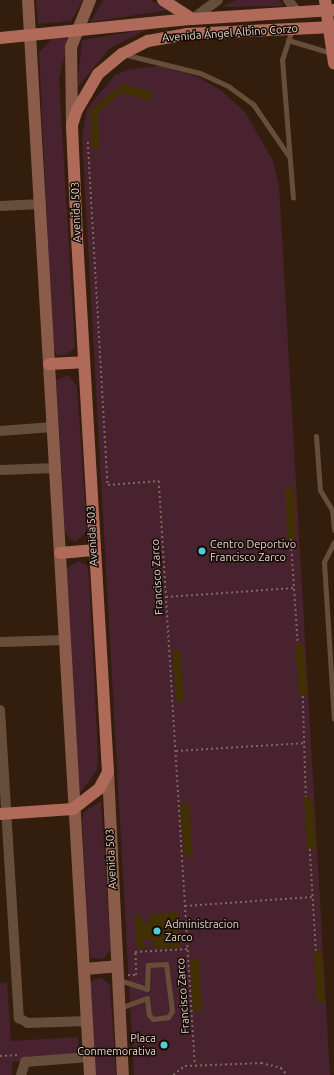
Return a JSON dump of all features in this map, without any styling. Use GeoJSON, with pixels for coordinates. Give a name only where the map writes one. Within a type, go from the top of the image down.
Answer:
{"type":"FeatureCollection","features":[{"type":"Feature","properties":{"kind":"main road"},"geometry":{"type":"LineString","coordinates":[[163,0],[192,19]]}},
{"type":"Feature","properties":{"kind":"main road","name":"Avenida Ángel Albino Corzo"},"geometry":{"type":"LineString","coordinates":[[0,38],[31,37],[192,19],[298,13],[328,7]]}},
{"type":"Feature","properties":{"kind":"main road"},"geometry":{"type":"LineString","coordinates":[[328,7],[333,58]]}},
{"type":"Feature","properties":{"kind":"main road","name":"Avenida Ángel Albino Corzo"},"geometry":{"type":"LineString","coordinates":[[72,125],[85,91],[98,74],[122,54],[164,37],[292,28],[331,27]]}},
{"type":"Feature","properties":{"kind":"main road","name":"Avenida 503"},"geometry":{"type":"LineString","coordinates":[[72,125],[93,550],[108,772]]}},
{"type":"Feature","properties":{"kind":"main road"},"geometry":{"type":"LineString","coordinates":[[49,364],[83,362]]}},
{"type":"Feature","properties":{"kind":"main road"},"geometry":{"type":"LineString","coordinates":[[60,553],[93,550]]}},
{"type":"Feature","properties":{"kind":"main road"},"geometry":{"type":"LineString","coordinates":[[3,814],[73,808],[99,789],[108,772]]}},
{"type":"Feature","properties":{"kind":"street"},"geometry":{"type":"LineString","coordinates":[[28,0],[66,640],[73,808],[88,1021],[90,1075]]}},
{"type":"Feature","properties":{"kind":"street","name":"Avenida 503"},"geometry":{"type":"LineString","coordinates":[[72,125],[69,68],[75,32],[90,0]]}},
{"type":"Feature","properties":{"kind":"street"},"geometry":{"type":"LineString","coordinates":[[192,19],[218,0]]}},
{"type":"Feature","properties":{"kind":"street"},"geometry":{"type":"LineString","coordinates":[[288,0],[298,13]]}},
{"type":"Feature","properties":{"kind":"street"},"geometry":{"type":"LineString","coordinates":[[0,206],[41,204]]}},
{"type":"Feature","properties":{"kind":"street"},"geometry":{"type":"LineString","coordinates":[[0,431],[53,427]]}},
{"type":"Feature","properties":{"kind":"street"},"geometry":{"type":"LineString","coordinates":[[0,470],[56,468]]}},
{"type":"Feature","properties":{"kind":"street"},"geometry":{"type":"LineString","coordinates":[[0,642],[66,640]]}},
{"type":"Feature","properties":{"kind":"street"},"geometry":{"type":"LineString","coordinates":[[0,710],[3,814],[21,1022],[88,1021]]}},
{"type":"Feature","properties":{"kind":"street","name":"Avenida 503"},"geometry":{"type":"LineString","coordinates":[[108,772],[117,966],[122,977],[120,1009],[122,1075]]}},
{"type":"Feature","properties":{"kind":"street"},"geometry":{"type":"LineString","coordinates":[[84,969],[117,966]]}},
{"type":"Feature","properties":{"kind":"street"},"geometry":{"type":"LineString","coordinates":[[21,1075],[24,1063],[89,1058]]}},
{"type":"Feature","properties":{"kind":"lane"},"geometry":{"type":"LineString","coordinates":[[292,28],[282,58],[293,198]]}},
{"type":"Feature","properties":{"kind":"lane"},"geometry":{"type":"LineString","coordinates":[[288,40],[333,58]]}},
{"type":"Feature","properties":{"kind":"lane"},"geometry":{"type":"LineString","coordinates":[[122,54],[200,73],[228,86],[253,104],[290,158]]}},
{"type":"Feature","properties":{"kind":"lane"},"geometry":{"type":"LineString","coordinates":[[316,436],[320,490],[332,510],[334,530]]}},
{"type":"Feature","properties":{"kind":"lane"},"geometry":{"type":"LineString","coordinates":[[334,542],[324,562],[334,719]]}},
{"type":"Feature","properties":{"kind":"lane"},"geometry":{"type":"LineString","coordinates":[[166,964],[170,1016],[150,1017],[147,998],[148,965],[166,964]]}},
{"type":"Feature","properties":{"kind":"lane"},"geometry":{"type":"LineString","coordinates":[[122,977],[147,989]]}},
{"type":"Feature","properties":{"kind":"lane"},"geometry":{"type":"LineString","coordinates":[[120,1009],[147,998]]}},
{"type":"Feature","properties":{"kind":"path","name":"Francisco Zarco"},"geometry":{"type":"LineString","coordinates":[[88,142],[108,486],[159,481],[195,1066]]}},
{"type":"Feature","properties":{"kind":"path"},"geometry":{"type":"LineString","coordinates":[[291,539],[298,644]]}},
{"type":"Feature","properties":{"kind":"path"},"geometry":{"type":"LineString","coordinates":[[166,597],[294,588]]}},
{"type":"Feature","properties":{"kind":"path"},"geometry":{"type":"LineString","coordinates":[[302,696],[306,797]]}},
{"type":"Feature","properties":{"kind":"path"},"geometry":{"type":"LineString","coordinates":[[176,751],[305,743]]}},
{"type":"Feature","properties":{"kind":"path"},"geometry":{"type":"LineString","coordinates":[[310,849],[316,951]]}},
{"type":"Feature","properties":{"kind":"path"},"geometry":{"type":"LineString","coordinates":[[185,906],[312,897]]}},
{"type":"Feature","properties":{"kind":"path"},"geometry":{"type":"LineString","coordinates":[[122,977],[136,975],[135,952],[188,949]]}},
{"type":"Feature","properties":{"kind":"path"},"geometry":{"type":"LineString","coordinates":[[0,1056],[22,1055],[24,1063]]}},
{"type":"Feature","properties":{"kind":"path"},"geometry":{"type":"LineString","coordinates":[[173,1075],[185,1066],[261,1063],[281,1068],[287,1075]]}},
{"type":"Feature","properties":{"kind":"shaded area"},"geometry":{"type":"Polygon","coordinates":[[[36,0],[83,0],[71,21],[38,24],[36,0]]]}},
{"type":"Feature","properties":{"kind":"shaded area"},"geometry":{"type":"Polygon","coordinates":[[[103,0],[150,0],[169,10],[90,22],[103,0]]]}},
{"type":"Feature","properties":{"kind":"shaded area"},"geometry":{"type":"Polygon","coordinates":[[[236,0],[279,0],[284,6],[222,7],[236,0]]]}},
{"type":"Feature","properties":{"kind":"shaded area"},"geometry":{"type":"Polygon","coordinates":[[[148,29],[110,48],[77,88],[82,40],[148,29]]]}},
{"type":"Feature","properties":{"kind":"shaded area"},"geometry":{"type":"Polygon","coordinates":[[[66,37],[68,43],[59,78],[75,348],[65,355],[57,355],[53,348],[39,53],[52,38],[66,37]]]}},
{"type":"Feature","properties":{"kind":"shaded area","name":"Centro Deportivo Francisco Zarco"},"geometry":{"type":"Polygon","coordinates":[[[161,66],[198,77],[222,91],[245,112],[273,161],[279,185],[330,1075],[134,1075],[82,138],[87,109],[115,75],[131,69],[161,66]]]}},
{"type":"Feature","properties":{"kind":"shaded area"},"geometry":{"type":"Polygon","coordinates":[[[68,375],[77,386],[86,519],[86,532],[76,542],[69,539],[65,531],[56,380],[68,375]]]}},
{"type":"Feature","properties":{"kind":"shaded area"},"geometry":{"type":"Polygon","coordinates":[[[78,561],[87,565],[89,579],[98,753],[97,770],[81,792],[77,787],[66,569],[78,561]]]}},
{"type":"Feature","properties":{"kind":"shaded area"},"geometry":{"type":"Polygon","coordinates":[[[101,801],[111,950],[102,959],[90,958],[89,953],[82,821],[84,812],[101,801]]]}},
{"type":"Feature","properties":{"kind":"shaded area"},"geometry":{"type":"Polygon","coordinates":[[[101,977],[110,985],[116,1075],[95,1075],[90,982],[101,977]]]}},
{"type":"Feature","properties":{"kind":"shaded area"},"geometry":{"type":"Polygon","coordinates":[[[7,982],[11,1041],[78,1037],[79,1057],[12,1062],[12,1075],[0,1075],[0,983],[7,982]]]}},
{"type":"Feature","properties":{"kind":"building"},"geometry":{"type":"Polygon","coordinates":[[[123,84],[154,92],[151,101],[122,93],[98,112],[100,149],[91,149],[91,109],[123,84]]]}},
{"type":"Feature","properties":{"kind":"building"},"geometry":{"type":"Polygon","coordinates":[[[294,486],[296,538],[287,539],[285,487],[294,486]]]}},
{"type":"Feature","properties":{"kind":"building"},"geometry":{"type":"Polygon","coordinates":[[[303,643],[308,695],[299,696],[295,644],[303,643]]]}},
{"type":"Feature","properties":{"kind":"building"},"geometry":{"type":"Polygon","coordinates":[[[172,650],[180,650],[184,702],[176,702],[172,650]]]}},
{"type":"Feature","properties":{"kind":"building"},"geometry":{"type":"Polygon","coordinates":[[[304,797],[312,797],[316,849],[307,849],[304,797]]]}},
{"type":"Feature","properties":{"kind":"building"},"geometry":{"type":"Polygon","coordinates":[[[189,803],[193,856],[184,856],[180,804],[189,803]]]}},
{"type":"Feature","properties":{"kind":"building","name":"Administracion Zarco"},"geometry":{"type":"Polygon","coordinates":[[[178,912],[180,948],[153,949],[152,940],[144,940],[145,950],[137,950],[135,915],[142,915],[143,923],[150,923],[150,914],[178,912]]]}},
{"type":"Feature","properties":{"kind":"building"},"geometry":{"type":"Polygon","coordinates":[[[313,951],[322,951],[325,1003],[317,1003],[313,951]]]}},
{"type":"Feature","properties":{"kind":"building"},"geometry":{"type":"Polygon","coordinates":[[[199,958],[202,1010],[193,1011],[190,959],[199,958]]]}},
{"type":"Feature","properties":{"kind":"place","name":"Centro Deportivo Francisco Zarco"},"geometry":{"type":"Point","coordinates":[202,551]}},
{"type":"Feature","properties":{"kind":"place","name":"Administracion Zarco"},"geometry":{"type":"Point","coordinates":[157,931]}},
{"type":"Feature","properties":{"kind":"place","name":"Placa Conmemorativa"},"geometry":{"type":"Point","coordinates":[164,1045]}}]}
